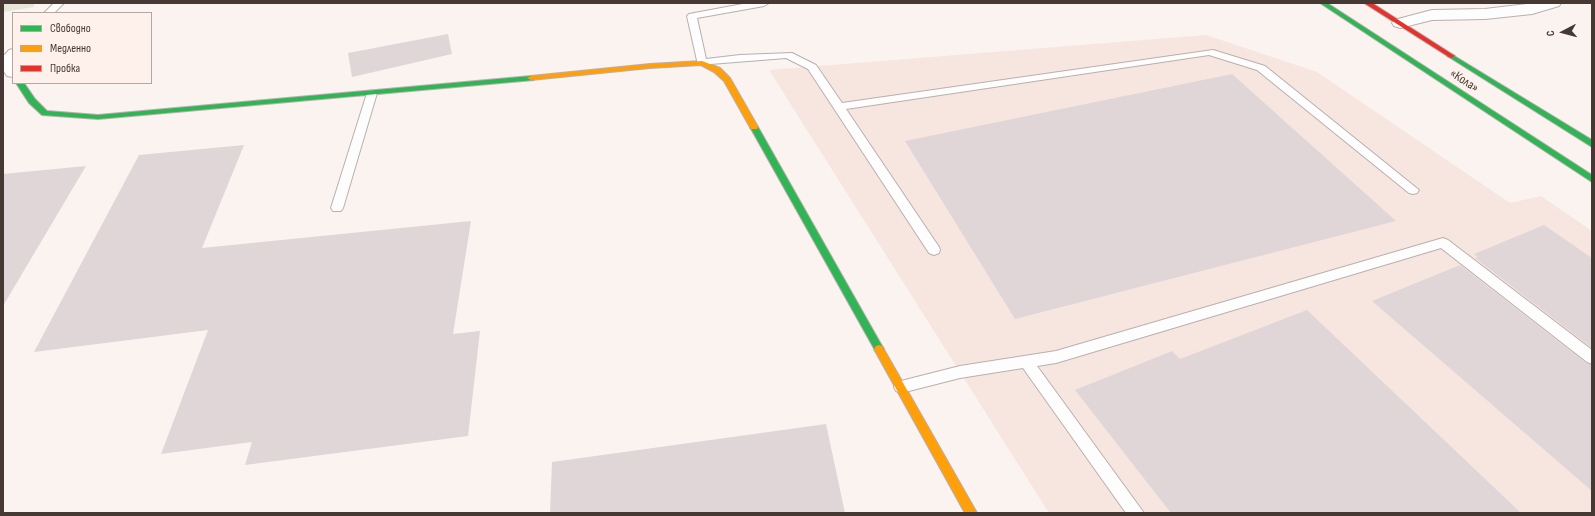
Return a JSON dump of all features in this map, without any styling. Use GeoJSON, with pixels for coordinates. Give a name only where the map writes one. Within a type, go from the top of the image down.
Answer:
{"type":"FeatureCollection","features":[{"type":"Feature","properties":{"kind":"main road","name":"«Кола»"},"geometry":{"type":"LineString","coordinates":[[1323,3],[1592,179]]}},
{"type":"Feature","properties":{"kind":"main road","name":"«Кола»"},"geometry":{"type":"LineString","coordinates":[[1368,3],[1592,144]]}},
{"type":"Feature","properties":{"kind":"main road"},"geometry":{"type":"LineString","coordinates":[[21,84],[32,102],[45,113],[67,116],[98,117],[642,67],[702,63],[717,70],[727,80],[971,513]]}},
{"type":"Feature","properties":{"kind":"street"},"geometry":{"type":"LineString","coordinates":[[1400,23],[1432,15],[1485,14],[1532,9],[1553,3]]}},
{"type":"Feature","properties":{"kind":"street"},"geometry":{"type":"LineString","coordinates":[[3,86],[10,63]]}},
{"type":"Feature","properties":{"kind":"lane"},"geometry":{"type":"LineString","coordinates":[[50,12],[59,3]]}},
{"type":"Feature","properties":{"kind":"lane"},"geometry":{"type":"LineString","coordinates":[[764,3],[692,16],[702,63],[740,58],[788,55],[812,67],[934,250]]}},
{"type":"Feature","properties":{"kind":"lane"},"geometry":{"type":"LineString","coordinates":[[839,107],[1209,52],[1261,68],[1413,190]]}},
{"type":"Feature","properties":{"kind":"lane"},"geometry":{"type":"LineString","coordinates":[[337,208],[372,93]]}},
{"type":"Feature","properties":{"kind":"lane"},"geometry":{"type":"LineString","coordinates":[[900,387],[960,372],[1056,357],[1443,243],[1592,358]]}},
{"type":"Feature","properties":{"kind":"lane"},"geometry":{"type":"LineString","coordinates":[[1026,362],[1136,513]]}},
{"type":"Feature","properties":{"kind":"shaded area"},"geometry":{"type":"Polygon","coordinates":[[[3,3],[34,3],[34,7],[3,12],[3,3]]]}},
{"type":"Feature","properties":{"kind":"shaded area"},"geometry":{"type":"Polygon","coordinates":[[[1206,35],[1317,72],[1510,203],[1541,196],[1592,231],[1592,513],[1049,513],[769,70],[1206,35]]]}},
{"type":"Feature","properties":{"kind":"building"},"geometry":{"type":"Polygon","coordinates":[[[448,34],[452,54],[352,77],[348,53],[448,34]]]}},
{"type":"Feature","properties":{"kind":"building"},"geometry":{"type":"Polygon","coordinates":[[[1232,74],[1396,221],[1015,319],[905,141],[1232,74]]]}},
{"type":"Feature","properties":{"kind":"building"},"geometry":{"type":"Polygon","coordinates":[[[244,145],[202,248],[471,221],[453,334],[480,331],[468,436],[245,465],[252,442],[161,454],[208,330],[34,352],[139,155],[244,145]]]}},
{"type":"Feature","properties":{"kind":"building"},"geometry":{"type":"Polygon","coordinates":[[[86,166],[3,306],[3,174],[86,166]]]}},
{"type":"Feature","properties":{"kind":"building"},"geometry":{"type":"Polygon","coordinates":[[[1544,225],[1592,258],[1592,348],[1475,258],[1478,257],[1474,254],[1544,225]]]}},
{"type":"Feature","properties":{"kind":"building"},"geometry":{"type":"Polygon","coordinates":[[[1460,265],[1586,363],[1592,365],[1592,491],[1372,301],[1460,265]]]}},
{"type":"Feature","properties":{"kind":"building"},"geometry":{"type":"Polygon","coordinates":[[[1307,310],[1521,513],[1171,513],[1075,390],[1172,351],[1180,359],[1307,310]]]}},
{"type":"Feature","properties":{"kind":"building"},"geometry":{"type":"Polygon","coordinates":[[[826,424],[845,513],[550,513],[552,462],[826,424]]]}},
{"type":"Feature","properties":{"kind":"traffic: fast"},"geometry":{"type":"LineString","coordinates":[[1323,3],[1592,179]]}},
{"type":"Feature","properties":{"kind":"traffic: fast"},"geometry":{"type":"LineString","coordinates":[[1451,56],[1592,144]]}},
{"type":"Feature","properties":{"kind":"traffic: fast"},"geometry":{"type":"LineString","coordinates":[[21,84],[32,101],[45,113],[98,117],[531,78]]}},
{"type":"Feature","properties":{"kind":"traffic: fast"},"geometry":{"type":"LineString","coordinates":[[754,127],[879,349]]}},
{"type":"Feature","properties":{"kind":"traffic: slow"},"geometry":{"type":"LineString","coordinates":[[531,78],[650,66],[702,63],[717,70],[727,80],[754,127]]}},
{"type":"Feature","properties":{"kind":"traffic: slow"},"geometry":{"type":"LineString","coordinates":[[879,349],[971,513]]}},
{"type":"Feature","properties":{"kind":"traffic: jam"},"geometry":{"type":"LineString","coordinates":[[1367,3],[1451,56]]}}]}
